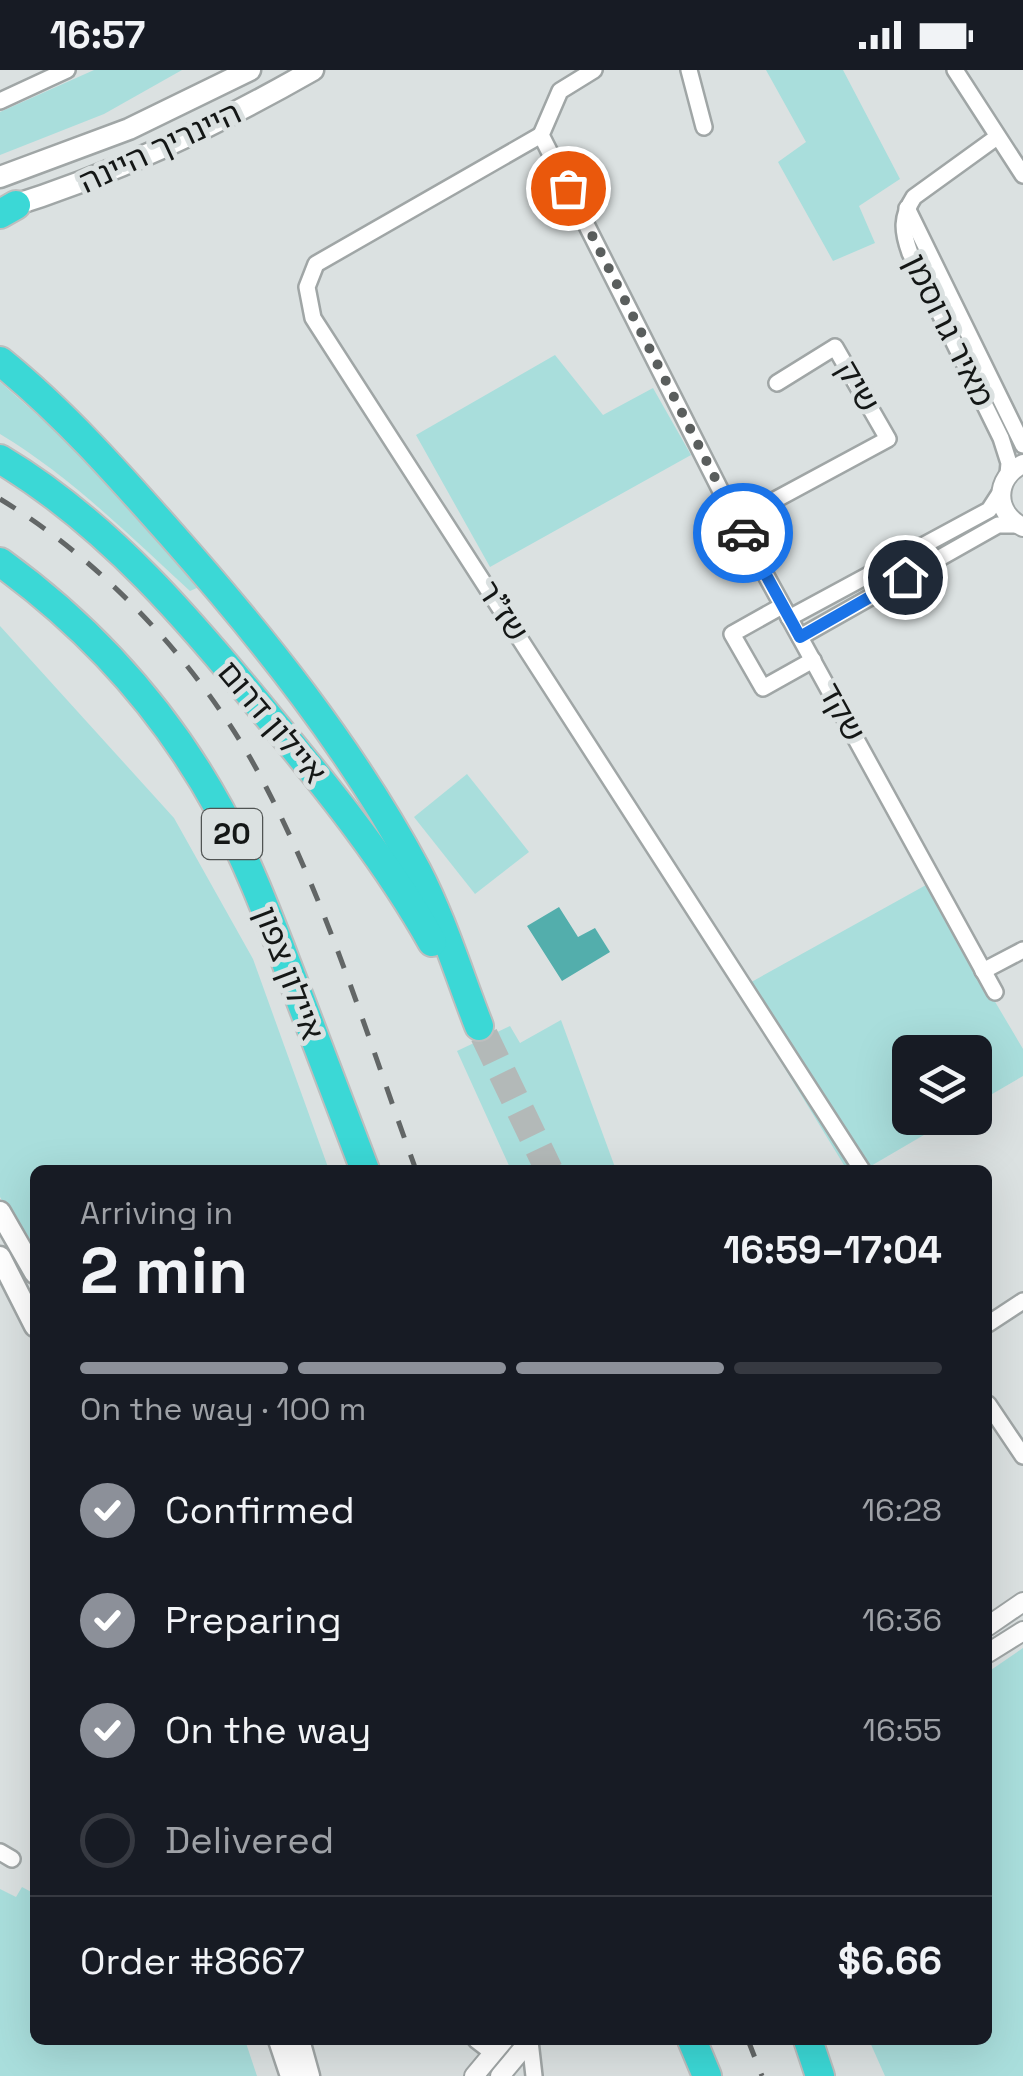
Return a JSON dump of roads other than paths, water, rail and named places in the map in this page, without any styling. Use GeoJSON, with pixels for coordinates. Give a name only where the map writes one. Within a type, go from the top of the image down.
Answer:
{"type":"FeatureCollection","features":[{"type":"Feature","properties":{"kind":"highway","name":"איילון דרום"},"geometry":{"type":"LineString","coordinates":[[0,459],[104,536],[154,585],[254,698],[383,866],[424,928],[481,1031],[419,876],[378,803],[324,724],[273,654],[166,528],[4,362]]}},
{"type":"Feature","properties":{"kind":"highway","name":"איילון צפון"},"geometry":{"type":"LineString","coordinates":[[0,562],[66,614],[129,678],[220,809],[262,899],[363,1165]]}},
{"type":"Feature","properties":{"kind":"highway"},"geometry":{"type":"LineString","coordinates":[[694,2045],[707,2076]]}},
{"type":"Feature","properties":{"kind":"highway"},"geometry":{"type":"LineString","coordinates":[[810,2045],[820,2076]]}},
{"type":"Feature","properties":{"kind":"main road","name":"היינריך היינה"},"geometry":{"type":"LineString","coordinates":[[0,178],[128,129],[250,70]]}},
{"type":"Feature","properties":{"kind":"main road","name":"היינריך היינה"},"geometry":{"type":"LineString","coordinates":[[5,210],[144,158],[236,114],[313,70]]}},
{"type":"Feature","properties":{"kind":"main road"},"geometry":{"type":"LineString","coordinates":[[0,1212],[30,1264]]}},
{"type":"Feature","properties":{"kind":"main road"},"geometry":{"type":"LineString","coordinates":[[0,1257],[30,1316]]}},
{"type":"Feature","properties":{"kind":"main road"},"geometry":{"type":"LineString","coordinates":[[281,2045],[291,2076]]}},
{"type":"Feature","properties":{"kind":"main road"},"geometry":{"type":"LineString","coordinates":[[300,2045],[309,2076]]}},
{"type":"Feature","properties":{"kind":"street"},"geometry":{"type":"LineString","coordinates":[[0,102],[67,70]]}},
{"type":"Feature","properties":{"kind":"street"},"geometry":{"type":"LineString","coordinates":[[541,135],[560,91],[594,70]]}},
{"type":"Feature","properties":{"kind":"street"},"geometry":{"type":"LineString","coordinates":[[689,70],[704,127]]}},
{"type":"Feature","properties":{"kind":"street"},"geometry":{"type":"LineString","coordinates":[[956,70],[1023,175]]}},
{"type":"Feature","properties":{"kind":"street","name":"שקד"},"geometry":{"type":"LineString","coordinates":[[541,135],[736,521],[995,992]]}},
{"type":"Feature","properties":{"kind":"street","name":"שז\"ר"},"geometry":{"type":"LineString","coordinates":[[541,135],[316,264],[307,287],[313,318],[859,1165]]}},
{"type":"Feature","properties":{"kind":"street"},"geometry":{"type":"LineString","coordinates":[[907,208],[914,197],[997,138]]}},
{"type":"Feature","properties":{"kind":"street","name":"מאיר גרוסמן"},"geometry":{"type":"LineString","coordinates":[[907,208],[1023,445]]}},
{"type":"Feature","properties":{"kind":"street","name":"מאיר גרוסמן"},"geometry":{"type":"LineString","coordinates":[[907,208],[903,231],[910,253],[1001,438],[1009,463],[1016,469]]}},
{"type":"Feature","properties":{"kind":"street","name":"שיק"},"geometry":{"type":"LineString","coordinates":[[736,521],[888,440],[836,347],[777,383]]}},
{"type":"Feature","properties":{"kind":"street"},"geometry":{"type":"LineString","coordinates":[[813,660],[763,688],[732,634],[786,612],[989,510],[1016,469]]}},
{"type":"Feature","properties":{"kind":"street"},"geometry":{"type":"LineString","coordinates":[[1000,493],[1004,511],[1020,526]]}},
{"type":"Feature","properties":{"kind":"street"},"geometry":{"type":"LineString","coordinates":[[800,637],[998,524],[1020,526]]}},
{"type":"Feature","properties":{"kind":"street"},"geometry":{"type":"LineString","coordinates":[[984,971],[1023,950]]}},
{"type":"Feature","properties":{"kind":"street"},"geometry":{"type":"LineString","coordinates":[[992,1321],[1023,1301]]}},
{"type":"Feature","properties":{"kind":"street"},"geometry":{"type":"LineString","coordinates":[[992,1412],[1023,1456]]}},
{"type":"Feature","properties":{"kind":"street"},"geometry":{"type":"LineString","coordinates":[[992,1623],[1023,1602]]}},
{"type":"Feature","properties":{"kind":"street"},"geometry":{"type":"LineString","coordinates":[[992,1650],[1023,1631]]}},
{"type":"Feature","properties":{"kind":"street"},"geometry":{"type":"LineString","coordinates":[[500,2076],[526,2045]]}},
{"type":"Feature","properties":{"kind":"street"},"geometry":{"type":"LineString","coordinates":[[531,2045],[534,2076]]}},
{"type":"Feature","properties":{"kind":"street"},"geometry":{"type":"LineString","coordinates":[[474,2076],[498,2047]]}},
{"type":"Feature","properties":{"kind":"tunnel"},"geometry":{"type":"LineString","coordinates":[[484,1035],[547,1165]]}},
{"type":"Feature","properties":{"kind":"railway"},"geometry":{"type":"LineString","coordinates":[[0,499],[40,525],[117,589],[185,664],[243,745],[309,880],[414,1165]]}},
{"type":"Feature","properties":{"kind":"railway"},"geometry":{"type":"LineString","coordinates":[[750,2045],[762,2076]]}}]}
